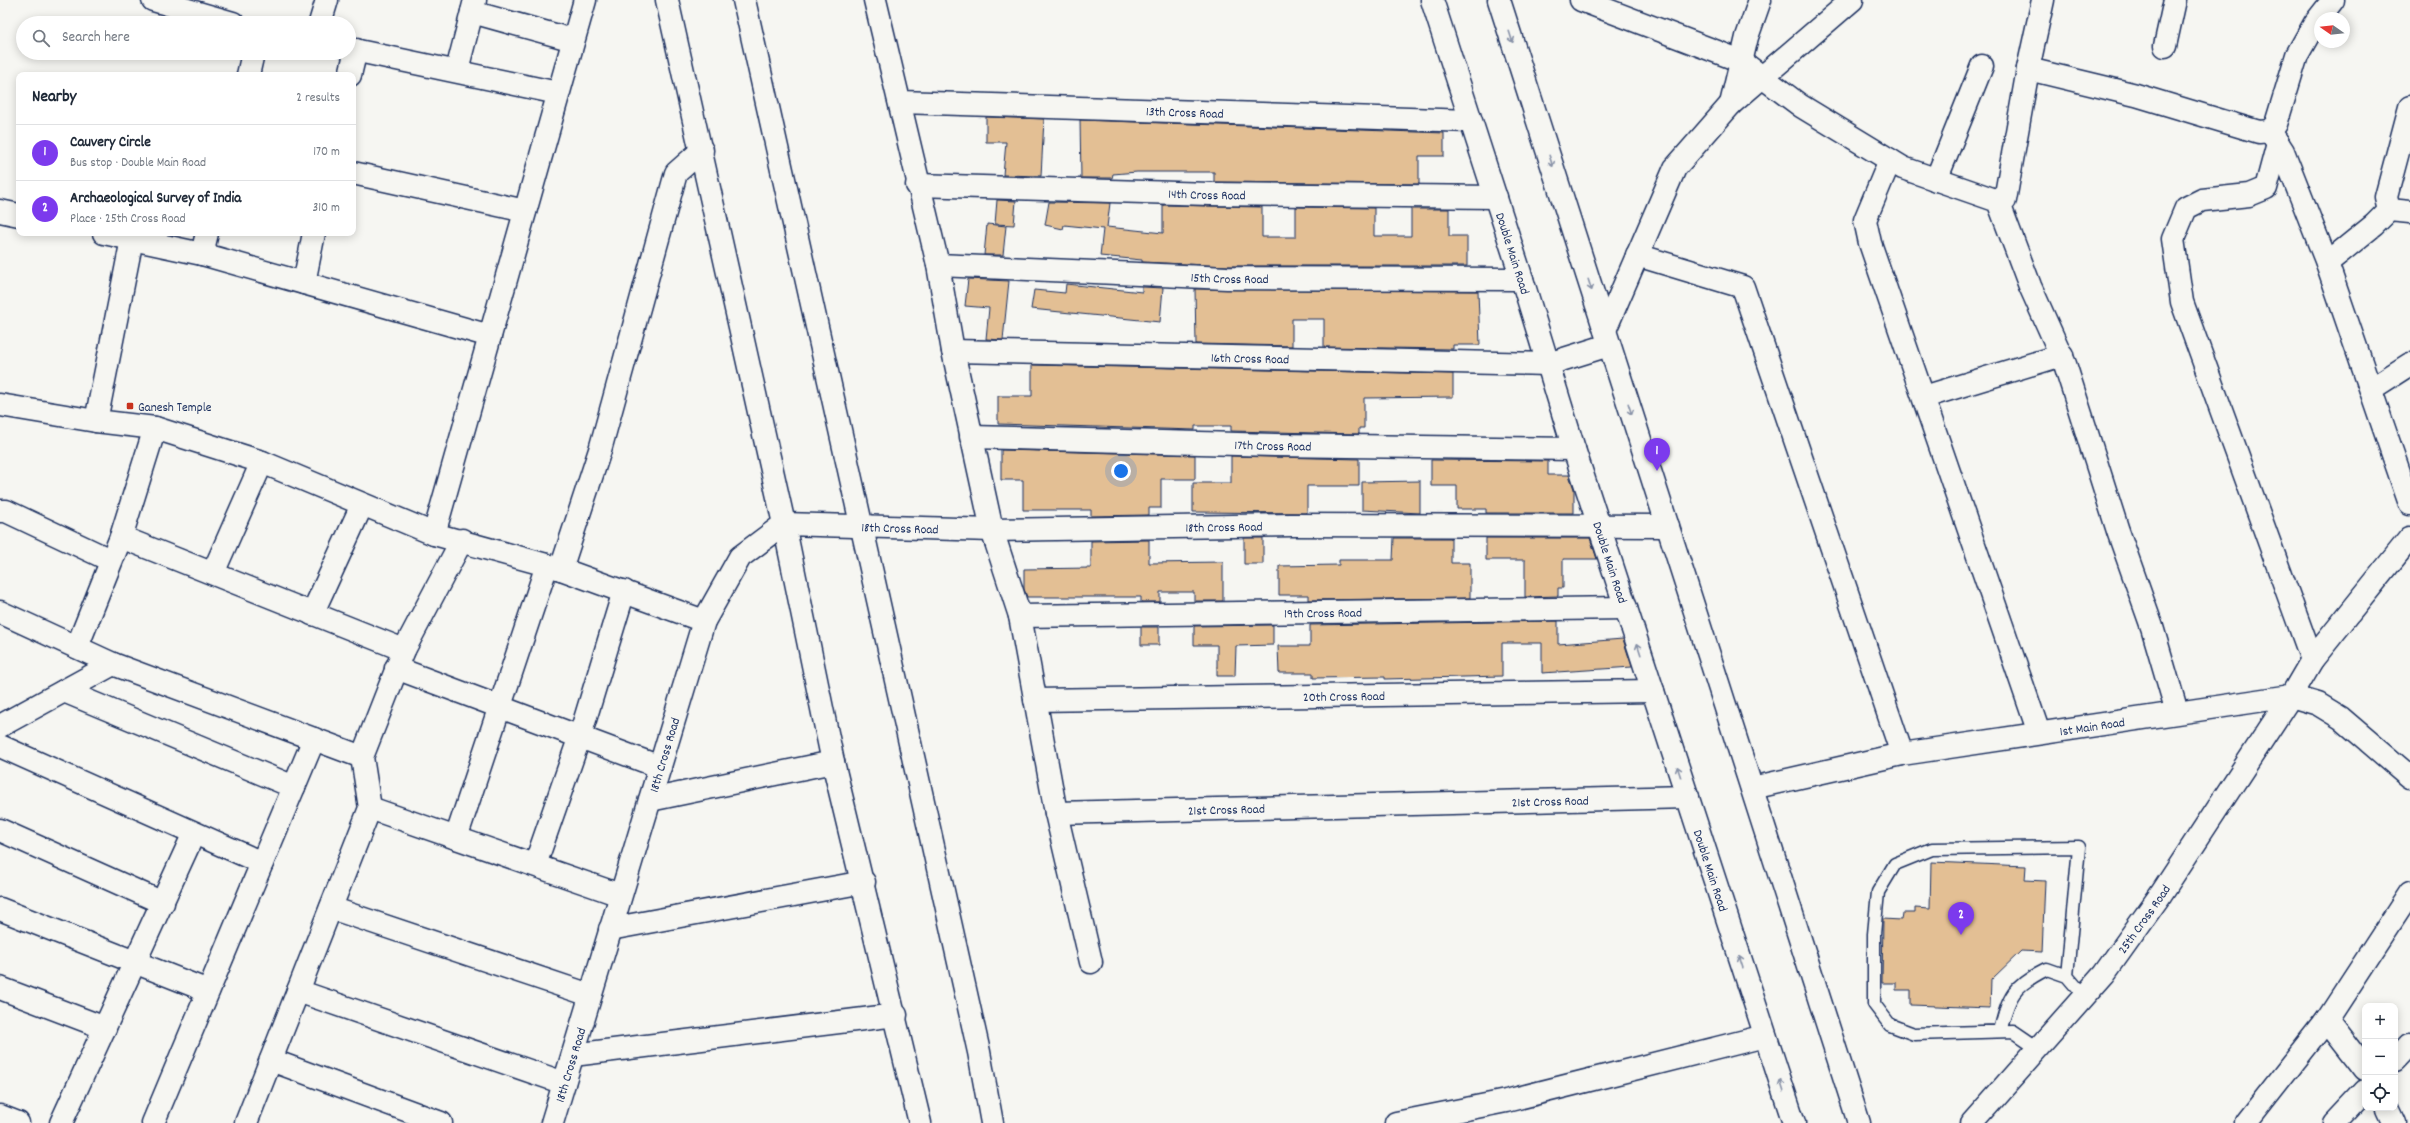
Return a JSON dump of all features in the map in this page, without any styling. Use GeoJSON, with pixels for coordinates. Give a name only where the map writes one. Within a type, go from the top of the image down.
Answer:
{"type":"FeatureCollection","features":[{"type":"Feature","properties":{"kind":"street"},"geometry":{"type":"LineString","coordinates":[[153,0],[209,16]]}},
{"type":"Feature","properties":{"kind":"street"},"geometry":{"type":"LineString","coordinates":[[322,16],[327,0]]}},
{"type":"Feature","properties":{"kind":"street"},"geometry":{"type":"LineString","coordinates":[[434,534],[585,0]]}},
{"type":"Feature","properties":{"kind":"street"},"geometry":{"type":"LineString","coordinates":[[666,0],[702,150],[784,524],[833,762],[864,882],[920,1123]]}},
{"type":"Feature","properties":{"kind":"street"},"geometry":{"type":"LineString","coordinates":[[744,0],[979,1052],[992,1123]]}},
{"type":"Feature","properties":{"kind":"street"},"geometry":{"type":"LineString","coordinates":[[875,0],[938,265],[953,351],[992,530],[1020,616],[1056,814],[1091,962]]}},
{"type":"Feature","properties":{"kind":"street","name":"Double Main Road"},"geometry":{"type":"LineString","coordinates":[[1432,0],[1522,279],[1574,449],[1794,1123]]}},
{"type":"Feature","properties":{"kind":"street"},"geometry":{"type":"LineString","coordinates":[[1499,0],[1859,1123]]}},
{"type":"Feature","properties":{"kind":"street"},"geometry":{"type":"LineString","coordinates":[[1581,0],[1741,60],[1762,78],[1801,106],[1904,168],[1998,202],[2005,200],[2028,69],[2043,0]]}},
{"type":"Feature","properties":{"kind":"street"},"geometry":{"type":"LineString","coordinates":[[1731,104],[1741,60],[1760,0]]}},
{"type":"Feature","properties":{"kind":"street"},"geometry":{"type":"LineString","coordinates":[[1607,337],[1637,255],[1675,168],[1731,104],[1852,0]]}},
{"type":"Feature","properties":{"kind":"street"},"geometry":{"type":"LineString","coordinates":[[2165,46],[2175,0]]}},
{"type":"Feature","properties":{"kind":"street"},"geometry":{"type":"LineString","coordinates":[[2312,660],[2182,302],[2173,239],[2186,208],[2202,200],[2249,195],[2266,188],[2276,124],[2297,54],[2315,23],[2333,0]]}},
{"type":"Feature","properties":{"kind":"street"},"geometry":{"type":"LineString","coordinates":[[457,70],[474,6],[574,40]]}},
{"type":"Feature","properties":{"kind":"street"},"geometry":{"type":"LineString","coordinates":[[356,51],[457,70],[558,93]]}},
{"type":"Feature","properties":{"kind":"street"},"geometry":{"type":"LineString","coordinates":[[249,72],[251,60]]}},
{"type":"Feature","properties":{"kind":"street"},"geometry":{"type":"LineString","coordinates":[[350,72],[351,60]]}},
{"type":"Feature","properties":{"kind":"street"},"geometry":{"type":"LineString","coordinates":[[1936,180],[1982,66]]}},
{"type":"Feature","properties":{"kind":"street"},"geometry":{"type":"LineString","coordinates":[[2028,69],[2136,95],[2274,137],[2283,150],[2327,263],[2410,504]]}},
{"type":"Feature","properties":{"kind":"street","name":"13th Cross Road"},"geometry":{"type":"LineString","coordinates":[[900,102],[1470,121]]}},
{"type":"Feature","properties":{"kind":"street"},"geometry":{"type":"LineString","coordinates":[[2389,210],[2386,197],[2410,107]]}},
{"type":"Feature","properties":{"kind":"street"},"geometry":{"type":"LineString","coordinates":[[456,838],[501,706],[600,450],[676,173],[702,150]]}},
{"type":"Feature","properties":{"kind":"street"},"geometry":{"type":"LineString","coordinates":[[1890,160],[1865,220],[1879,272],[1924,397],[2039,733]]}},
{"type":"Feature","properties":{"kind":"street"},"geometry":{"type":"LineString","coordinates":[[356,174],[525,211]]}},
{"type":"Feature","properties":{"kind":"street","name":"14th Cross Road"},"geometry":{"type":"LineString","coordinates":[[918,185],[1210,194],[1496,197]]}},
{"type":"Feature","properties":{"kind":"street"},"geometry":{"type":"LineString","coordinates":[[1998,202],[2030,286],[2062,355],[2115,524],[2152,627],[2177,712]]}},
{"type":"Feature","properties":{"kind":"street"},"geometry":{"type":"LineString","coordinates":[[0,210],[16,214]]}},
{"type":"Feature","properties":{"kind":"street"},"geometry":{"type":"LineString","coordinates":[[2327,263],[2374,225],[2389,210]]}},
{"type":"Feature","properties":{"kind":"street"},"geometry":{"type":"LineString","coordinates":[[2389,210],[2410,212]]}},
{"type":"Feature","properties":{"kind":"street"},"geometry":{"type":"LineString","coordinates":[[118,236],[202,254],[490,336]]}},
{"type":"Feature","properties":{"kind":"street"},"geometry":{"type":"LineString","coordinates":[[202,254],[206,236]]}},
{"type":"Feature","properties":{"kind":"street"},"geometry":{"type":"LineString","coordinates":[[304,283],[313,236]]}},
{"type":"Feature","properties":{"kind":"street"},"geometry":{"type":"LineString","coordinates":[[96,421],[132,239]]}},
{"type":"Feature","properties":{"kind":"street"},"geometry":{"type":"LineString","coordinates":[[1637,255],[1743,287],[1902,754]]}},
{"type":"Feature","properties":{"kind":"street","name":"15th Cross Road"},"geometry":{"type":"LineString","coordinates":[[938,265],[1227,278],[1522,279]]}},
{"type":"Feature","properties":{"kind":"street","name":"16th Cross Road"},"geometry":{"type":"LineString","coordinates":[[953,351],[1548,364],[1607,337]]}},
{"type":"Feature","properties":{"kind":"street"},"geometry":{"type":"LineString","coordinates":[[1924,397],[2062,355]]}},
{"type":"Feature","properties":{"kind":"street"},"geometry":{"type":"LineString","coordinates":[[2371,389],[2410,364]]}},
{"type":"Feature","properties":{"kind":"street"},"geometry":{"type":"LineString","coordinates":[[0,406],[96,421],[155,428],[262,462],[434,534],[462,540],[554,567],[704,621]]}},
{"type":"Feature","properties":{"kind":"street"},"geometry":{"type":"LineString","coordinates":[[77,647],[110,560],[121,537],[155,428]]}},
{"type":"Feature","properties":{"kind":"street","name":"17th Cross Road"},"geometry":{"type":"LineString","coordinates":[[971,437],[1275,445],[1574,449]]}},
{"type":"Feature","properties":{"kind":"street"},"geometry":{"type":"LineString","coordinates":[[212,573],[262,462]]}},
{"type":"Feature","properties":{"kind":"street"},"geometry":{"type":"LineString","coordinates":[[312,614],[362,505]]}},
{"type":"Feature","properties":{"kind":"street"},"geometry":{"type":"LineString","coordinates":[[0,511],[6,511],[110,560]]}},
{"type":"Feature","properties":{"kind":"street","name":"18th Cross Road"},"geometry":{"type":"LineString","coordinates":[[552,1123],[704,621],[740,557],[784,524],[992,530],[1291,526],[1668,526]]}},
{"type":"Feature","properties":{"kind":"street"},"geometry":{"type":"LineString","coordinates":[[121,537],[312,614],[400,659],[501,706],[660,767]]}},
{"type":"Feature","properties":{"kind":"street","name":"25th Cross Road"},"geometry":{"type":"LineString","coordinates":[[1972,1123],[2104,974],[2161,894],[2291,696],[2312,660],[2410,538]]}},
{"type":"Feature","properties":{"kind":"street"},"geometry":{"type":"LineString","coordinates":[[246,1123],[370,808],[362,757],[400,659],[462,540]]}},
{"type":"Feature","properties":{"kind":"street"},"geometry":{"type":"LineString","coordinates":[[535,865],[580,736],[624,592]]}},
{"type":"Feature","properties":{"kind":"street","name":"19th Cross Road"},"geometry":{"type":"LineString","coordinates":[[1020,616],[1626,608]]}},
{"type":"Feature","properties":{"kind":"street"},"geometry":{"type":"LineString","coordinates":[[0,612],[113,664],[362,757]]}},
{"type":"Feature","properties":{"kind":"street"},"geometry":{"type":"LineString","coordinates":[[0,726],[113,664]]}},
{"type":"Feature","properties":{"kind":"street"},"geometry":{"type":"LineString","coordinates":[[64,691],[294,787]]}},
{"type":"Feature","properties":{"kind":"street","name":"20th Cross Road"},"geometry":{"type":"LineString","coordinates":[[1035,700],[1653,691]]}},
{"type":"Feature","properties":{"kind":"street","name":"1st Main Road"},"geometry":{"type":"LineString","coordinates":[[1752,788],[1902,754],[2291,696],[2318,704],[2340,718],[2410,777]]}},
{"type":"Feature","properties":{"kind":"street"},"geometry":{"type":"LineString","coordinates":[[153,1123],[314,739]]}},
{"type":"Feature","properties":{"kind":"street"},"geometry":{"type":"LineString","coordinates":[[0,746],[262,863]]}},
{"type":"Feature","properties":{"kind":"street"},"geometry":{"type":"LineString","coordinates":[[650,800],[833,762]]}},
{"type":"Feature","properties":{"kind":"street","name":"21st Cross Road"},"geometry":{"type":"LineString","coordinates":[[1056,814],[1688,798]]}},
{"type":"Feature","properties":{"kind":"street"},"geometry":{"type":"LineString","coordinates":[[370,808],[620,895]]}},
{"type":"Feature","properties":{"kind":"street"},"geometry":{"type":"LineString","coordinates":[[0,830],[163,903]]}},
{"type":"Feature","properties":{"kind":"street"},"geometry":{"type":"LineString","coordinates":[[61,1123],[194,833]]}},
{"type":"Feature","properties":{"kind":"street"},"geometry":{"type":"LineString","coordinates":[[610,929],[864,882]]}},
{"type":"Feature","properties":{"kind":"street"},"geometry":{"type":"LineString","coordinates":[[2246,1123],[2327,1020],[2410,894]]}},
{"type":"Feature","properties":{"kind":"street"},"geometry":{"type":"LineString","coordinates":[[331,908],[590,995]]}},
{"type":"Feature","properties":{"kind":"street"},"geometry":{"type":"LineString","coordinates":[[0,909],[208,991]]}},
{"type":"Feature","properties":{"kind":"street"},"geometry":{"type":"LineString","coordinates":[[0,988],[105,1028]]}},
{"type":"Feature","properties":{"kind":"street"},"geometry":{"type":"LineString","coordinates":[[298,991],[564,1083]]}},
{"type":"Feature","properties":{"kind":"street"},"geometry":{"type":"LineString","coordinates":[[573,1055],[896,1015]]}},
{"type":"Feature","properties":{"kind":"street"},"geometry":{"type":"LineString","coordinates":[[2327,1020],[2362,1065]]}},
{"type":"Feature","properties":{"kind":"street"},"geometry":{"type":"LineString","coordinates":[[1396,1123],[1506,1101],[1765,1036]]}},
{"type":"Feature","properties":{"kind":"street"},"geometry":{"type":"LineString","coordinates":[[2398,1057],[2410,1044]]}},
{"type":"Feature","properties":{"kind":"street"},"geometry":{"type":"LineString","coordinates":[[271,1060],[441,1123]]}},
{"type":"Feature","properties":{"kind":"street"},"geometry":{"type":"LineString","coordinates":[[2334,1123],[2362,1094]]}},
{"type":"Feature","properties":{"kind":"street"},"geometry":{"type":"LineString","coordinates":[[2388,1111],[2394,1123]]}},
{"type":"Feature","properties":{"kind":"street"},"geometry":{"type":"LineString","coordinates":[[0,1116],[18,1123]]}},
{"type":"Feature","properties":{"kind":"lane"},"geometry":{"type":"LineString","coordinates":[[2038,1048],[2013,1031],[1914,1034],[1890,1025],[1874,1004],[1874,934],[1878,892],[1895,864],[1932,849],[2079,846],[2068,976]]}},
{"type":"Feature","properties":{"kind":"lane"},"geometry":{"type":"LineString","coordinates":[[2000,1031],[2004,1012],[2014,991],[2027,979],[2047,969],[2068,976],[2084,996]]}},
{"type":"Feature","properties":{"kind":"building"},"geometry":{"type":"Polygon","coordinates":[[[986,117],[1044,119],[1041,176],[1003,175],[1006,142],[986,142],[986,117]]]}},
{"type":"Feature","properties":{"kind":"building"},"geometry":{"type":"Polygon","coordinates":[[[1080,120],[1444,133],[1444,156],[1419,156],[1419,184],[1214,182],[1214,172],[1137,172],[1113,174],[1112,178],[1081,178],[1080,120]]]}},
{"type":"Feature","properties":{"kind":"building"},"geometry":{"type":"Polygon","coordinates":[[[997,200],[1016,201],[1014,225],[995,224],[997,200]]]}},
{"type":"Feature","properties":{"kind":"building"},"geometry":{"type":"Polygon","coordinates":[[[1049,202],[1110,203],[1107,227],[1163,233],[1163,205],[1262,207],[1262,237],[1296,237],[1296,207],[1374,208],[1374,236],[1411,236],[1411,209],[1449,209],[1449,236],[1467,236],[1467,266],[1227,266],[1142,262],[1142,260],[1100,256],[1103,229],[1064,225],[1063,229],[1045,225],[1049,202]]]}},
{"type":"Feature","properties":{"kind":"building"},"geometry":{"type":"Polygon","coordinates":[[[987,224],[1006,226],[1003,255],[984,255],[987,224]]]}},
{"type":"Feature","properties":{"kind":"building"},"geometry":{"type":"Polygon","coordinates":[[[968,279],[1009,281],[1003,340],[986,339],[989,308],[965,306],[968,279]]]}},
{"type":"Feature","properties":{"kind":"building"},"geometry":{"type":"Polygon","coordinates":[[[1066,284],[1142,292],[1142,287],[1163,288],[1160,322],[1031,309],[1034,290],[1065,293],[1066,284]]]}},
{"type":"Feature","properties":{"kind":"building"},"geometry":{"type":"Polygon","coordinates":[[[1195,289],[1478,291],[1480,345],[1453,345],[1453,349],[1324,347],[1324,319],[1292,319],[1292,346],[1196,344],[1195,289]]]}},
{"type":"Feature","properties":{"kind":"building"},"geometry":{"type":"Polygon","coordinates":[[[1032,365],[1453,374],[1453,397],[1364,398],[1364,428],[1359,428],[1359,434],[1231,431],[1231,426],[1195,426],[1195,430],[998,424],[998,396],[1032,396],[1032,365]]]}},
{"type":"Feature","properties":{"kind":"building"},"geometry":{"type":"Polygon","coordinates":[[[1001,450],[1195,455],[1195,479],[1161,479],[1161,508],[1149,508],[1149,515],[1091,516],[1091,510],[1023,510],[1023,480],[1001,480],[1001,450]]]}},
{"type":"Feature","properties":{"kind":"building"},"geometry":{"type":"Polygon","coordinates":[[[1231,456],[1359,459],[1359,486],[1307,486],[1307,513],[1193,512],[1193,483],[1231,483],[1231,456]]]}},
{"type":"Feature","properties":{"kind":"building"},"geometry":{"type":"Polygon","coordinates":[[[1431,460],[1548,461],[1548,475],[1569,475],[1574,489],[1574,513],[1486,513],[1486,509],[1457,509],[1457,486],[1431,486],[1431,460]]]}},
{"type":"Feature","properties":{"kind":"building"},"geometry":{"type":"Polygon","coordinates":[[[1420,481],[1420,513],[1362,510],[1362,482],[1420,481]]]}},
{"type":"Feature","properties":{"kind":"building"},"geometry":{"type":"Polygon","coordinates":[[[1244,538],[1263,538],[1263,564],[1244,564],[1244,538]]]}},
{"type":"Feature","properties":{"kind":"building"},"geometry":{"type":"Polygon","coordinates":[[[1394,538],[1451,538],[1451,563],[1470,563],[1470,598],[1309,600],[1309,595],[1279,595],[1279,566],[1339,565],[1339,560],[1393,560],[1394,538]]]}},
{"type":"Feature","properties":{"kind":"building"},"geometry":{"type":"Polygon","coordinates":[[[1486,538],[1590,538],[1597,559],[1563,559],[1563,588],[1558,588],[1558,596],[1525,597],[1525,560],[1486,560],[1486,538]]]}},
{"type":"Feature","properties":{"kind":"building"},"geometry":{"type":"Polygon","coordinates":[[[1149,540],[1149,563],[1223,562],[1223,601],[1194,601],[1194,592],[1160,592],[1160,602],[1141,602],[1141,597],[1027,597],[1024,589],[1024,569],[1091,568],[1091,541],[1149,540]]]}},
{"type":"Feature","properties":{"kind":"building"},"geometry":{"type":"Polygon","coordinates":[[[1558,621],[1558,644],[1623,639],[1632,667],[1542,673],[1542,643],[1502,643],[1502,676],[1385,679],[1385,677],[1313,678],[1313,673],[1279,673],[1278,646],[1310,646],[1310,625],[1558,621]]]}},
{"type":"Feature","properties":{"kind":"building"},"geometry":{"type":"Polygon","coordinates":[[[1273,625],[1273,645],[1236,646],[1235,676],[1217,676],[1217,645],[1194,645],[1194,626],[1273,625]]]}},
{"type":"Feature","properties":{"kind":"building"},"geometry":{"type":"Polygon","coordinates":[[[1141,627],[1159,627],[1159,645],[1141,645],[1141,627]]]}},
{"type":"Feature","properties":{"kind":"building"},"geometry":{"type":"Polygon","coordinates":[[[1931,862],[2026,866],[2025,880],[2045,881],[2042,952],[2021,951],[1991,980],[1990,1008],[1911,1005],[1911,990],[1896,990],[1896,983],[1882,983],[1883,919],[1901,920],[1902,913],[1915,913],[1915,908],[1930,909],[1931,862]]]}},
{"type":"Feature","properties":{"kind":"place","name":"Ganesh Temple"},"geometry":{"type":"Point","coordinates":[130,406]}},
{"type":"Feature","properties":{"kind":"place","name":"Cauvery Circle"},"geometry":{"type":"Point","coordinates":[1657,471]}},
{"type":"Feature","properties":{"kind":"place","name":"Archaeological Survey of India"},"geometry":{"type":"Point","coordinates":[1961,935]}}]}
